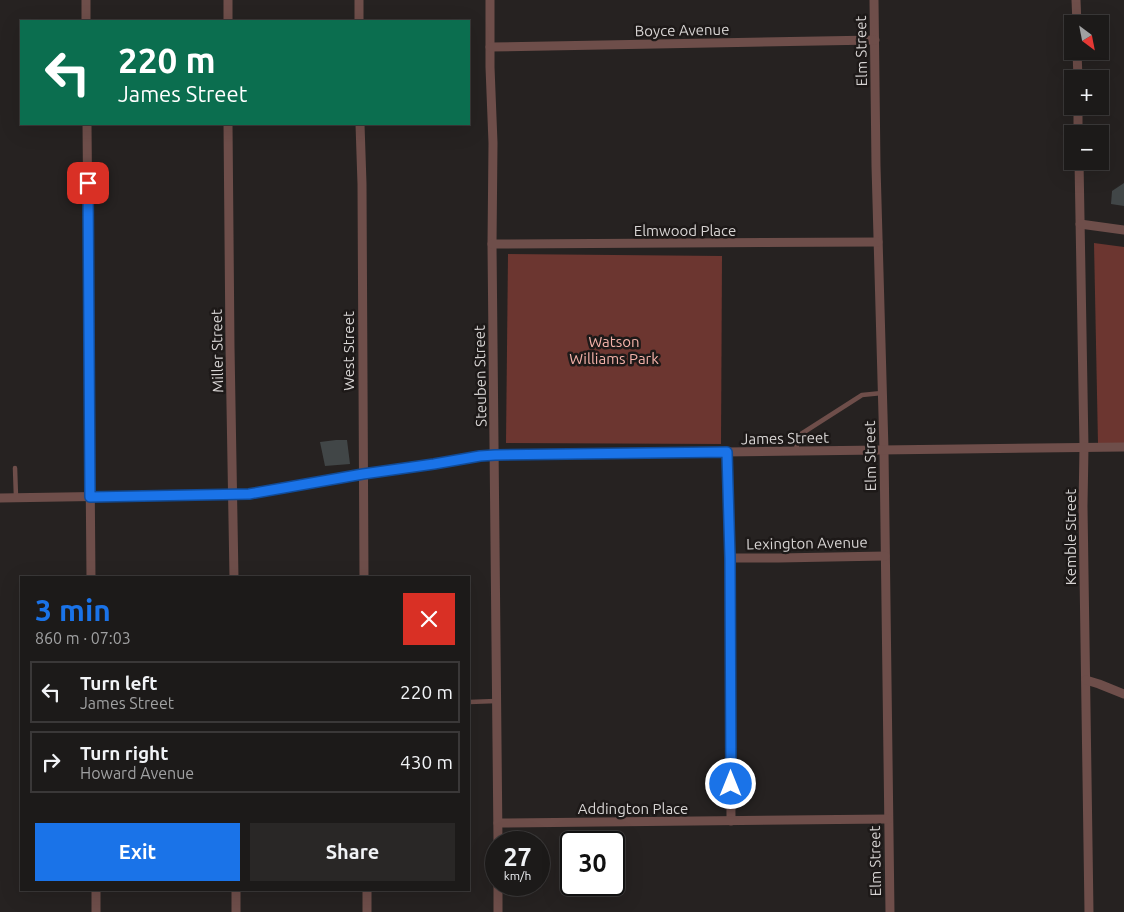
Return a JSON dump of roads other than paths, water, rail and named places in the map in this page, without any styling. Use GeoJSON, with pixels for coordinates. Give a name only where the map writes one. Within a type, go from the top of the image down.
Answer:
{"type":"FeatureCollection","features":[{"type":"Feature","properties":{"kind":"street"},"geometry":{"type":"LineString","coordinates":[[86,0],[86,20]]}},
{"type":"Feature","properties":{"kind":"street"},"geometry":{"type":"LineString","coordinates":[[228,0],[228,20]]}},
{"type":"Feature","properties":{"kind":"street"},"geometry":{"type":"LineString","coordinates":[[359,0],[359,20]]}},
{"type":"Feature","properties":{"kind":"street","name":"Steuben Street"},"geometry":{"type":"LineString","coordinates":[[490,0],[493,143],[492,244],[498,831]]}},
{"type":"Feature","properties":{"kind":"street","name":"Elm Street"},"geometry":{"type":"LineString","coordinates":[[874,0],[884,450],[890,912]]}},
{"type":"Feature","properties":{"kind":"street"},"geometry":{"type":"LineString","coordinates":[[1076,0],[1077,15]]}},
{"type":"Feature","properties":{"kind":"street","name":"Boyce Avenue"},"geometry":{"type":"LineString","coordinates":[[490,47],[875,40]]}},
{"type":"Feature","properties":{"kind":"street"},"geometry":{"type":"LineString","coordinates":[[87,125],[91,576]]}},
{"type":"Feature","properties":{"kind":"street","name":"Miller Street"},"geometry":{"type":"LineString","coordinates":[[228,125],[234,576]]}},
{"type":"Feature","properties":{"kind":"street","name":"West Street"},"geometry":{"type":"LineString","coordinates":[[360,125],[364,576]]}},
{"type":"Feature","properties":{"kind":"street","name":"Kemble Street"},"geometry":{"type":"LineString","coordinates":[[1079,170],[1089,912]]}},
{"type":"Feature","properties":{"kind":"street"},"geometry":{"type":"LineString","coordinates":[[1080,224],[1124,230]]}},
{"type":"Feature","properties":{"kind":"street","name":"Elmwood Place"},"geometry":{"type":"LineString","coordinates":[[492,244],[878,242]]}},
{"type":"Feature","properties":{"kind":"street","name":"James Street"},"geometry":{"type":"LineString","coordinates":[[0,498],[249,494],[363,474],[495,455],[1124,447]]}},
{"type":"Feature","properties":{"kind":"street"},"geometry":{"type":"LineString","coordinates":[[727,452],[730,558],[732,821]]}},
{"type":"Feature","properties":{"kind":"street","name":"Lexington Avenue"},"geometry":{"type":"LineString","coordinates":[[730,558],[885,556]]}},
{"type":"Feature","properties":{"kind":"street"},"geometry":{"type":"LineString","coordinates":[[1086,680],[1124,694]]}},
{"type":"Feature","properties":{"kind":"street","name":"Addington Place"},"geometry":{"type":"LineString","coordinates":[[498,823],[888,819]]}},
{"type":"Feature","properties":{"kind":"street"},"geometry":{"type":"LineString","coordinates":[[96,891],[96,912]]}},
{"type":"Feature","properties":{"kind":"street"},"geometry":{"type":"LineString","coordinates":[[236,891],[236,912]]}},
{"type":"Feature","properties":{"kind":"street"},"geometry":{"type":"LineString","coordinates":[[367,891],[367,912]]}},
{"type":"Feature","properties":{"kind":"street"},"geometry":{"type":"LineString","coordinates":[[498,896],[498,912]]}},
{"type":"Feature","properties":{"kind":"lane"},"geometry":{"type":"LineString","coordinates":[[795,451],[801,434],[862,394],[882,393]]}},
{"type":"Feature","properties":{"kind":"lane"},"geometry":{"type":"LineString","coordinates":[[15,468],[16,498]]}},
{"type":"Feature","properties":{"kind":"lane"},"geometry":{"type":"LineString","coordinates":[[470,702],[496,702]]}},
{"type":"Feature","properties":{"kind":"park label","name":"Watson Williams Park"},"geometry":{"type":"Point","coordinates":[614,350]}}]}
